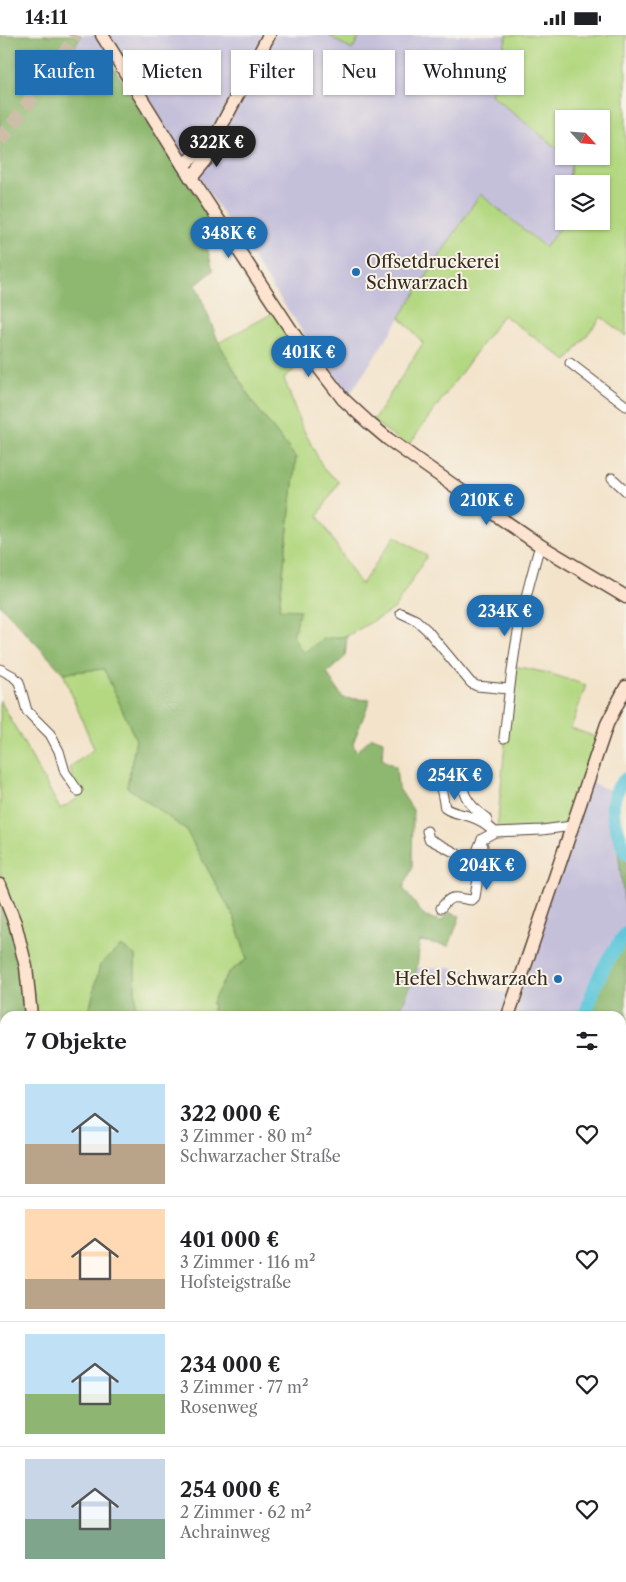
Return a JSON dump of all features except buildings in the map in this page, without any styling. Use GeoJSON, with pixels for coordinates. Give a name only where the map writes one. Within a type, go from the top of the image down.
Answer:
{"type":"FeatureCollection","features":[{"type":"Feature","properties":{"kind":"main road"},"geometry":{"type":"LineString","coordinates":[[191,177],[206,160],[214,139],[269,35]]}},
{"type":"Feature","properties":{"kind":"main road"},"geometry":{"type":"LineString","coordinates":[[104,39],[183,165],[299,342],[343,399],[388,439],[542,546],[626,597]]}},
{"type":"Feature","properties":{"kind":"main road"},"geometry":{"type":"LineString","coordinates":[[183,165],[214,139]]}},
{"type":"Feature","properties":{"kind":"main road"},"geometry":{"type":"LineString","coordinates":[[510,1011],[607,724],[626,687]]}},
{"type":"Feature","properties":{"kind":"main road"},"geometry":{"type":"LineString","coordinates":[[0,885],[15,923],[26,967],[30,1011]]}},
{"type":"Feature","properties":{"kind":"street"},"geometry":{"type":"LineString","coordinates":[[570,363],[626,406]]}},
{"type":"Feature","properties":{"kind":"street"},"geometry":{"type":"LineString","coordinates":[[612,478],[626,491]]}},
{"type":"Feature","properties":{"kind":"street"},"geometry":{"type":"LineString","coordinates":[[504,738],[509,689],[524,605],[538,552],[542,546]]}},
{"type":"Feature","properties":{"kind":"street"},"geometry":{"type":"LineString","coordinates":[[401,613],[416,620],[427,630],[471,683],[478,686],[509,689]]}},
{"type":"Feature","properties":{"kind":"street"},"geometry":{"type":"LineString","coordinates":[[0,669],[13,676],[19,682],[27,711],[50,734],[59,751],[65,771],[78,791]]}},
{"type":"Feature","properties":{"kind":"street"},"geometry":{"type":"LineString","coordinates":[[460,767],[462,788],[467,801],[477,812],[486,818],[492,833]]}},
{"type":"Feature","properties":{"kind":"street"},"geometry":{"type":"LineString","coordinates":[[424,776],[434,779],[441,786],[445,808],[451,812],[488,824]]}},
{"type":"Feature","properties":{"kind":"street"},"geometry":{"type":"LineString","coordinates":[[427,831],[429,839],[456,853],[466,864],[477,851],[482,839],[492,833],[542,831],[572,826]]}},
{"type":"Feature","properties":{"kind":"street"},"geometry":{"type":"LineString","coordinates":[[441,908],[448,898],[472,900],[475,897],[482,848],[492,833]]}},
{"type":"Feature","properties":{"kind":"shaded area"},"geometry":{"type":"Polygon","coordinates":[[[81,35],[507,35],[503,50],[405,50],[405,95],[491,95],[555,147],[555,165],[571,165],[570,175],[555,175],[555,230],[559,230],[546,247],[480,195],[349,396],[319,356],[178,147],[146,95],[221,95],[221,50],[123,50],[123,58],[118,50],[113,52],[113,50],[72,50],[81,35]]]}},
{"type":"Feature","properties":{"kind":"shaded area"},"geometry":{"type":"Polygon","coordinates":[[[587,781],[615,792],[611,806],[625,902],[626,929],[602,960],[585,1011],[400,1011],[417,968],[447,967],[473,973],[472,984],[510,994],[587,781]]]}},
{"type":"Feature","properties":{"kind":"green space"},"geometry":{"type":"Polygon","coordinates":[[[0,35],[81,35],[72,50],[15,50],[15,95],[113,95],[113,66],[123,82],[123,95],[131,95],[168,155],[226,237],[207,247],[213,271],[196,285],[219,343],[253,403],[296,458],[279,609],[300,610],[293,637],[303,653],[323,639],[347,636],[345,657],[327,673],[343,698],[370,700],[353,743],[356,752],[372,737],[383,741],[382,759],[396,767],[398,787],[413,810],[412,869],[403,888],[425,917],[442,921],[447,912],[460,916],[449,946],[420,941],[417,968],[400,1011],[213,1011],[212,1002],[228,973],[247,959],[234,917],[186,830],[127,787],[136,740],[104,669],[63,673],[0,605],[0,35]]]}},
{"type":"Feature","properties":{"kind":"green space"},"geometry":{"type":"Polygon","coordinates":[[[328,35],[360,36],[352,50],[328,35]]]}},
{"type":"Feature","properties":{"kind":"green space"},"geometry":{"type":"Polygon","coordinates":[[[507,35],[626,35],[626,336],[601,317],[567,361],[503,315],[408,446],[373,421],[423,343],[400,317],[480,194],[545,247],[558,230],[610,230],[610,175],[570,175],[571,165],[610,165],[610,110],[555,110],[555,147],[491,95],[524,95],[524,50],[503,50],[507,35]]]}},
{"type":"Feature","properties":{"kind":"green space"},"geometry":{"type":"Polygon","coordinates":[[[275,312],[306,360],[284,378],[300,423],[325,471],[339,481],[318,516],[361,585],[395,536],[427,556],[394,609],[347,636],[323,639],[303,654],[279,610],[296,458],[253,403],[218,343],[275,312]]]}},
{"type":"Feature","properties":{"kind":"green space"},"geometry":{"type":"Polygon","coordinates":[[[514,666],[548,673],[586,685],[571,728],[601,739],[572,826],[497,830],[510,689],[514,666]]]}},
{"type":"Feature","properties":{"kind":"green space"},"geometry":{"type":"Polygon","coordinates":[[[104,669],[136,740],[127,787],[186,830],[234,917],[247,959],[228,973],[212,1002],[213,1011],[135,1011],[135,956],[100,965],[89,1011],[25,1011],[0,896],[0,700],[60,809],[77,799],[70,767],[94,749],[63,673],[104,669]]]}},
{"type":"Feature","properties":{"kind":"green space"},"geometry":{"type":"Polygon","coordinates":[[[617,842],[626,851],[626,916],[617,842]]]}},
{"type":"Feature","properties":{"kind":"green space"},"geometry":{"type":"Polygon","coordinates":[[[0,896],[22,967],[26,1011],[0,1011],[0,896]]]}},
{"type":"Feature","properties":{"kind":"green space"},"geometry":{"type":"Polygon","coordinates":[[[626,929],[626,1011],[585,1011],[603,960],[626,929]]]}},
{"type":"Feature","properties":{"kind":"green space"},"geometry":{"type":"Polygon","coordinates":[[[121,946],[135,955],[135,1011],[89,1011],[100,965],[121,946]]]}},
{"type":"Feature","properties":{"kind":"waterway"},"geometry":{"type":"LineString","coordinates":[[626,779],[614,796],[613,805],[615,824],[626,853]]}},
{"type":"Feature","properties":{"kind":"waterway"},"geometry":{"type":"LineString","coordinates":[[587,1011],[601,973],[626,934]]}},
{"type":"Feature","properties":{"kind":"tunnel"},"geometry":{"type":"LineString","coordinates":[[0,141],[65,53],[76,35]]}},
{"type":"Feature","properties":{"kind":"place","name":"Offsetdruckerei Schwarzach"},"geometry":{"type":"Point","coordinates":[356,272]}},
{"type":"Feature","properties":{"kind":"place","name":"Hefel Schwarzach"},"geometry":{"type":"Point","coordinates":[558,979]}}]}
